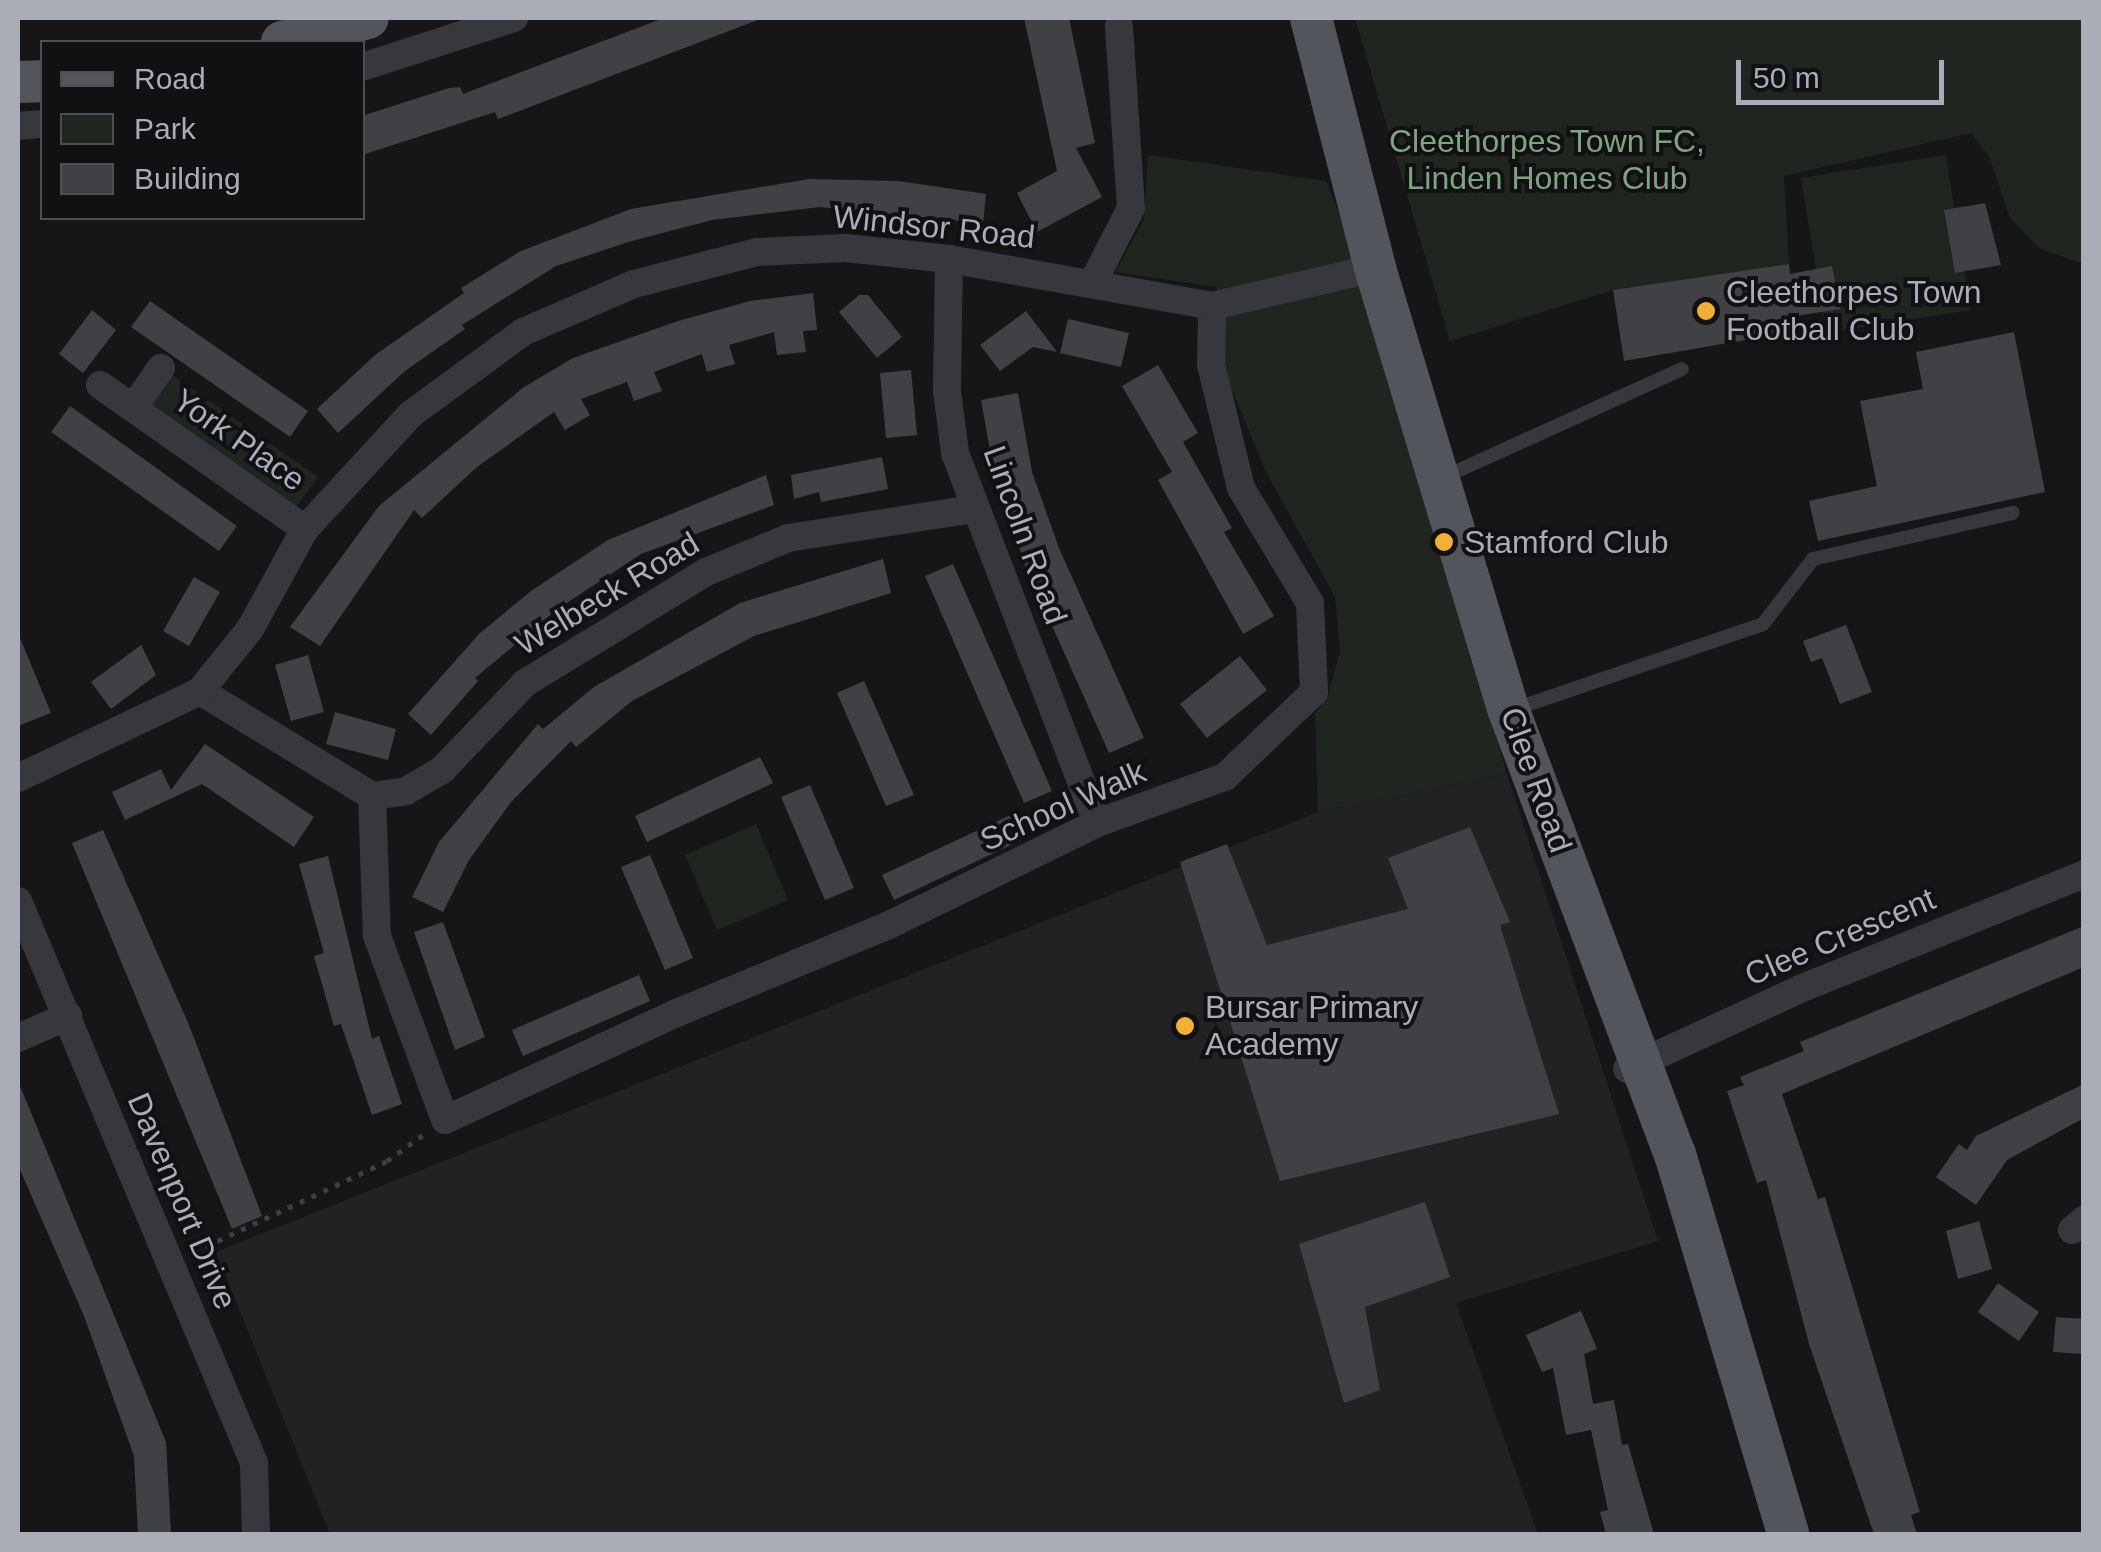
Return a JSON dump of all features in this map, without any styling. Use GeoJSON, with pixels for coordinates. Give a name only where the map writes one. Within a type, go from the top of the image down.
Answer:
{"type":"FeatureCollection","features":[{"type":"Feature","properties":{"kind":"main road","name":"Clee Road"},"geometry":{"type":"LineString","coordinates":[[1311,18],[1374,268],[1510,712],[1633,1067],[1675,1154],[1788,1534]]}},
{"type":"Feature","properties":{"kind":"main road"},"geometry":{"type":"LineString","coordinates":[[288,40],[352,20]]}},
{"type":"Feature","properties":{"kind":"street"},"geometry":{"type":"LineString","coordinates":[[365,67],[514,18]]}},
{"type":"Feature","properties":{"kind":"street"},"geometry":{"type":"LineString","coordinates":[[1093,282],[1131,208],[1120,26]]}},
{"type":"Feature","properties":{"kind":"street","name":"Windsor Road"},"geometry":{"type":"LineString","coordinates":[[18,778],[200,691],[250,628],[305,529],[411,414],[523,332],[634,284],[758,252],[845,248],[950,259],[1212,306],[1374,268]]}},
{"type":"Feature","properties":{"kind":"street","name":"Lincoln Road"},"geometry":{"type":"LineString","coordinates":[[950,259],[947,391],[955,453],[1097,824]]}},
{"type":"Feature","properties":{"kind":"street","name":"School Walk"},"geometry":{"type":"LineString","coordinates":[[446,1120],[679,1012],[887,926],[1097,824],[1225,777],[1314,692],[1310,603],[1240,488],[1211,365],[1212,306]]}},
{"type":"Feature","properties":{"kind":"street","name":"York Place"},"geometry":{"type":"LineString","coordinates":[[133,408],[162,368]]}},
{"type":"Feature","properties":{"kind":"street","name":"York Place"},"geometry":{"type":"LineString","coordinates":[[100,385],[305,529]]}},
{"type":"Feature","properties":{"kind":"street","name":"Welbeck Road"},"geometry":{"type":"LineString","coordinates":[[372,796],[406,792],[442,770],[525,683],[706,572],[788,538],[974,509]]}},
{"type":"Feature","properties":{"kind":"street"},"geometry":{"type":"LineString","coordinates":[[200,691],[372,796],[378,936],[446,1120]]}},
{"type":"Feature","properties":{"kind":"street","name":"Clee Crescent"},"geometry":{"type":"LineString","coordinates":[[1633,1067],[1800,989],[2084,874]]}},
{"type":"Feature","properties":{"kind":"street","name":"Davenport Drive"},"geometry":{"type":"LineString","coordinates":[[18,900],[254,1463],[256,1534]]}},
{"type":"Feature","properties":{"kind":"street"},"geometry":{"type":"LineString","coordinates":[[18,1038],[68,1016]]}},
{"type":"Feature","properties":{"kind":"lane"},"geometry":{"type":"LineString","coordinates":[[1439,480],[1682,368]]}},
{"type":"Feature","properties":{"kind":"lane"},"geometry":{"type":"LineString","coordinates":[[1510,712],[1763,624],[1813,559],[2013,512]]}},
{"type":"Feature","properties":{"kind":"path"},"geometry":{"type":"LineString","coordinates":[[169,1264],[387,1160],[446,1120]]}},
{"type":"Feature","properties":{"kind":"shaded area","name":"Bursar Primary Academy"},"geometry":{"type":"Polygon","coordinates":[[[1507,774],[1658,1241],[1456,1303],[1538,1534],[330,1534],[216,1252],[1318,812],[1507,774]]]}},
{"type":"Feature","properties":{"kind":"green space","name":"Cleethorpes Town FC, Linden Homes Club"},"geometry":{"type":"Polygon","coordinates":[[[1355,18],[2083,18],[2083,264],[2039,248],[2010,218],[1989,156],[1971,133],[1784,176],[1789,264],[1613,290],[1450,341],[1355,18]]]}},
{"type":"Feature","properties":{"kind":"green space"},"geometry":{"type":"Polygon","coordinates":[[[1148,155],[1326,181],[1369,288],[1507,774],[1318,812],[1315,713],[1328,696],[1340,651],[1335,597],[1266,472],[1220,361],[1217,287],[1115,272],[1144,220],[1148,155]]]}},
{"type":"Feature","properties":{"kind":"green space"},"geometry":{"type":"Polygon","coordinates":[[[1946,155],[1970,310],[1826,333],[1801,178],[1946,155]]]}},
{"type":"Feature","properties":{"kind":"green space"},"geometry":{"type":"Polygon","coordinates":[[[168,372],[318,477],[293,511],[144,407],[168,372]]]}},
{"type":"Feature","properties":{"kind":"green space"},"geometry":{"type":"Polygon","coordinates":[[[756,824],[788,900],[717,930],[685,855],[756,824]]]}},
{"type":"Feature","properties":{"kind":"building"},"geometry":{"type":"Polygon","coordinates":[[[664,18],[763,18],[498,119],[495,112],[365,154],[365,115],[449,88],[460,87],[463,94],[664,18]]]}},
{"type":"Feature","properties":{"kind":"building"},"geometry":{"type":"Polygon","coordinates":[[[1024,18],[1069,18],[1095,143],[1076,148],[1102,197],[1037,232],[1017,193],[1057,171],[1024,18]]]}},
{"type":"Feature","properties":{"kind":"building"},"geometry":{"type":"Polygon","coordinates":[[[809,179],[899,181],[986,194],[983,223],[820,207],[712,220],[628,242],[556,266],[462,325],[465,329],[405,371],[338,433],[317,409],[375,355],[464,293],[461,288],[521,251],[631,209],[809,179]]]}},
{"type":"Feature","properties":{"kind":"building"},"geometry":{"type":"Polygon","coordinates":[[[1985,203],[2001,265],[1955,273],[1944,210],[1985,203]]]}},
{"type":"Feature","properties":{"kind":"building","name":"Cleethorpes Town Football Club"},"geometry":{"type":"Polygon","coordinates":[[[1789,264],[1790,274],[1832,266],[1840,309],[1796,316],[1798,331],[1624,361],[1613,290],[1789,264]]]}},
{"type":"Feature","properties":{"kind":"building"},"geometry":{"type":"Polygon","coordinates":[[[813,293],[817,330],[803,331],[806,352],[777,355],[774,332],[729,345],[735,364],[707,372],[702,354],[654,372],[662,391],[634,401],[627,382],[581,399],[590,415],[565,430],[554,412],[477,467],[422,518],[414,510],[320,646],[290,627],[379,506],[524,387],[573,358],[678,321],[750,301],[813,293]]]}},
{"type":"Feature","properties":{"kind":"building"},"geometry":{"type":"Polygon","coordinates":[[[859,295],[868,295],[902,337],[877,358],[839,312],[859,295]]]}},
{"type":"Feature","properties":{"kind":"building"},"geometry":{"type":"Polygon","coordinates":[[[150,301],[308,411],[290,437],[131,327],[150,301]]]}},
{"type":"Feature","properties":{"kind":"building"},"geometry":{"type":"Polygon","coordinates":[[[92,310],[116,330],[83,373],[59,354],[92,310]]]}},
{"type":"Feature","properties":{"kind":"building"},"geometry":{"type":"Polygon","coordinates":[[[1026,311],[1057,352],[1033,347],[1000,371],[980,345],[1026,311]]]}},
{"type":"Feature","properties":{"kind":"building"},"geometry":{"type":"Polygon","coordinates":[[[1068,319],[1129,333],[1121,367],[1060,353],[1068,319]]]}},
{"type":"Feature","properties":{"kind":"building"},"geometry":{"type":"Polygon","coordinates":[[[2014,332],[2045,492],[1818,541],[1809,501],[1877,486],[1860,401],[1923,389],[1916,352],[2014,332]]]}},
{"type":"Feature","properties":{"kind":"building"},"geometry":{"type":"Polygon","coordinates":[[[1158,365],[1198,433],[1183,442],[1232,528],[1224,532],[1274,616],[1243,634],[1158,480],[1172,472],[1122,386],[1158,365]]]}},
{"type":"Feature","properties":{"kind":"building"},"geometry":{"type":"Polygon","coordinates":[[[911,370],[917,435],[886,438],[880,373],[911,370]]]}},
{"type":"Feature","properties":{"kind":"building"},"geometry":{"type":"Polygon","coordinates":[[[1018,393],[1032,472],[1059,548],[1144,738],[1109,753],[1024,563],[990,450],[981,400],[1018,393]]]}},
{"type":"Feature","properties":{"kind":"building"},"geometry":{"type":"Polygon","coordinates":[[[70,406],[237,526],[219,551],[51,432],[70,406]]]}},
{"type":"Feature","properties":{"kind":"building"},"geometry":{"type":"Polygon","coordinates":[[[882,457],[888,489],[821,502],[819,492],[794,499],[791,475],[882,457]]]}},
{"type":"Feature","properties":{"kind":"building"},"geometry":{"type":"Polygon","coordinates":[[[766,475],[774,505],[641,554],[559,608],[475,678],[478,681],[431,735],[408,714],[479,634],[531,591],[608,540],[766,475]]]}},
{"type":"Feature","properties":{"kind":"building"},"geometry":{"type":"Polygon","coordinates":[[[883,559],[891,593],[754,636],[632,701],[576,747],[571,741],[511,802],[469,860],[443,912],[412,897],[439,842],[538,724],[543,729],[594,687],[740,603],[883,559]]]}},
{"type":"Feature","properties":{"kind":"building"},"geometry":{"type":"Polygon","coordinates":[[[953,564],[1052,791],[1024,803],[925,576],[953,564]]]}},
{"type":"Feature","properties":{"kind":"building"},"geometry":{"type":"Polygon","coordinates":[[[194,577],[220,592],[189,646],[163,631],[194,577]]]}},
{"type":"Feature","properties":{"kind":"building"},"geometry":{"type":"Polygon","coordinates":[[[1846,625],[1872,692],[1840,704],[1822,658],[1811,662],[1803,641],[1846,625]]]}},
{"type":"Feature","properties":{"kind":"building"},"geometry":{"type":"Polygon","coordinates":[[[18,633],[51,713],[18,726],[18,633]]]}},
{"type":"Feature","properties":{"kind":"building"},"geometry":{"type":"Polygon","coordinates":[[[141,645],[156,675],[111,709],[91,682],[141,645]]]}},
{"type":"Feature","properties":{"kind":"building"},"geometry":{"type":"Polygon","coordinates":[[[308,655],[324,712],[291,721],[275,665],[308,655]]]}},
{"type":"Feature","properties":{"kind":"building"},"geometry":{"type":"Polygon","coordinates":[[[1240,656],[1267,690],[1207,738],[1180,704],[1240,656]]]}},
{"type":"Feature","properties":{"kind":"building"},"geometry":{"type":"Polygon","coordinates":[[[864,681],[914,795],[886,806],[837,693],[864,681]]]}},
{"type":"Feature","properties":{"kind":"building"},"geometry":{"type":"Polygon","coordinates":[[[335,712],[396,729],[388,760],[326,744],[335,712]]]}},
{"type":"Feature","properties":{"kind":"building"},"geometry":{"type":"Polygon","coordinates":[[[205,744],[314,817],[294,847],[202,784],[125,820],[112,792],[161,769],[171,790],[205,744]]]}},
{"type":"Feature","properties":{"kind":"building"},"geometry":{"type":"Polygon","coordinates":[[[760,757],[773,783],[647,842],[635,816],[760,757]]]}},
{"type":"Feature","properties":{"kind":"building"},"geometry":{"type":"Polygon","coordinates":[[[810,785],[854,888],[825,900],[781,797],[810,785]]]}},
{"type":"Feature","properties":{"kind":"building"},"geometry":{"type":"Polygon","coordinates":[[[1015,813],[1026,838],[894,900],[882,875],[1015,813]]]}},
{"type":"Feature","properties":{"kind":"building"},"geometry":{"type":"Polygon","coordinates":[[[1470,827],[1510,922],[1500,925],[1559,1114],[1280,1181],[1180,862],[1227,844],[1267,945],[1408,909],[1388,858],[1470,827]]]}},
{"type":"Feature","properties":{"kind":"building"},"geometry":{"type":"Polygon","coordinates":[[[103,830],[189,1025],[262,1216],[232,1229],[72,843],[103,830]]]}},
{"type":"Feature","properties":{"kind":"building"},"geometry":{"type":"Polygon","coordinates":[[[650,855],[693,958],[665,970],[621,867],[650,855]]]}},
{"type":"Feature","properties":{"kind":"building"},"geometry":{"type":"Polygon","coordinates":[[[328,856],[372,1039],[379,1036],[402,1104],[372,1115],[341,1024],[334,1026],[314,956],[324,953],[299,864],[328,856]]]}},
{"type":"Feature","properties":{"kind":"building"},"geometry":{"type":"Polygon","coordinates":[[[443,922],[485,1037],[455,1050],[414,932],[443,922]]]}},
{"type":"Feature","properties":{"kind":"building"},"geometry":{"type":"Polygon","coordinates":[[[2084,926],[2084,967],[1782,1094],[1818,1199],[1825,1197],[1920,1512],[1911,1515],[1917,1534],[1874,1534],[1809,1344],[1766,1180],[1757,1183],[1727,1091],[1744,1085],[1740,1077],[1804,1051],[1800,1042],[2084,926]]]}},
{"type":"Feature","properties":{"kind":"building"},"geometry":{"type":"Polygon","coordinates":[[[639,975],[650,1001],[523,1056],[512,1030],[639,975]]]}},
{"type":"Feature","properties":{"kind":"building"},"geometry":{"type":"Polygon","coordinates":[[[18,1081],[166,1442],[171,1534],[138,1534],[134,1456],[84,1316],[18,1165],[18,1081]]]}},
{"type":"Feature","properties":{"kind":"building"},"geometry":{"type":"Polygon","coordinates":[[[2084,1084],[2084,1118],[2007,1160],[1976,1205],[1936,1177],[1959,1144],[1967,1150],[1976,1136],[2084,1084]]]}},
{"type":"Feature","properties":{"kind":"building"},"geometry":{"type":"Polygon","coordinates":[[[1425,1202],[1450,1277],[1365,1307],[1380,1390],[1344,1403],[1299,1244],[1425,1202]]]}},
{"type":"Feature","properties":{"kind":"building"},"geometry":{"type":"Polygon","coordinates":[[[1979,1221],[1992,1269],[1958,1279],[1946,1231],[1979,1221]]]}},
{"type":"Feature","properties":{"kind":"building"},"geometry":{"type":"Polygon","coordinates":[[[1998,1283],[2039,1312],[2019,1341],[1978,1312],[1998,1283]]]}},
{"type":"Feature","properties":{"kind":"building"},"geometry":{"type":"Polygon","coordinates":[[[1581,1311],[1597,1349],[1584,1354],[1593,1404],[1614,1400],[1622,1445],[1628,1444],[1654,1534],[1606,1534],[1600,1512],[1608,1510],[1591,1430],[1566,1435],[1553,1368],[1542,1372],[1526,1335],[1581,1311]]]}},
{"type":"Feature","properties":{"kind":"building"},"geometry":{"type":"Polygon","coordinates":[[[2056,1317],[2084,1319],[2084,1354],[2053,1352],[2056,1317]]]}},
{"type":"Feature","properties":{"kind":"place","name":"Cleethorpes Town Football Club"},"geometry":{"type":"Point","coordinates":[1706,311]}},
{"type":"Feature","properties":{"kind":"place","name":"Stamford Club"},"geometry":{"type":"Point","coordinates":[1444,542]}},
{"type":"Feature","properties":{"kind":"place","name":"Bursar Primary Academy"},"geometry":{"type":"Point","coordinates":[1185,1026]}}]}
